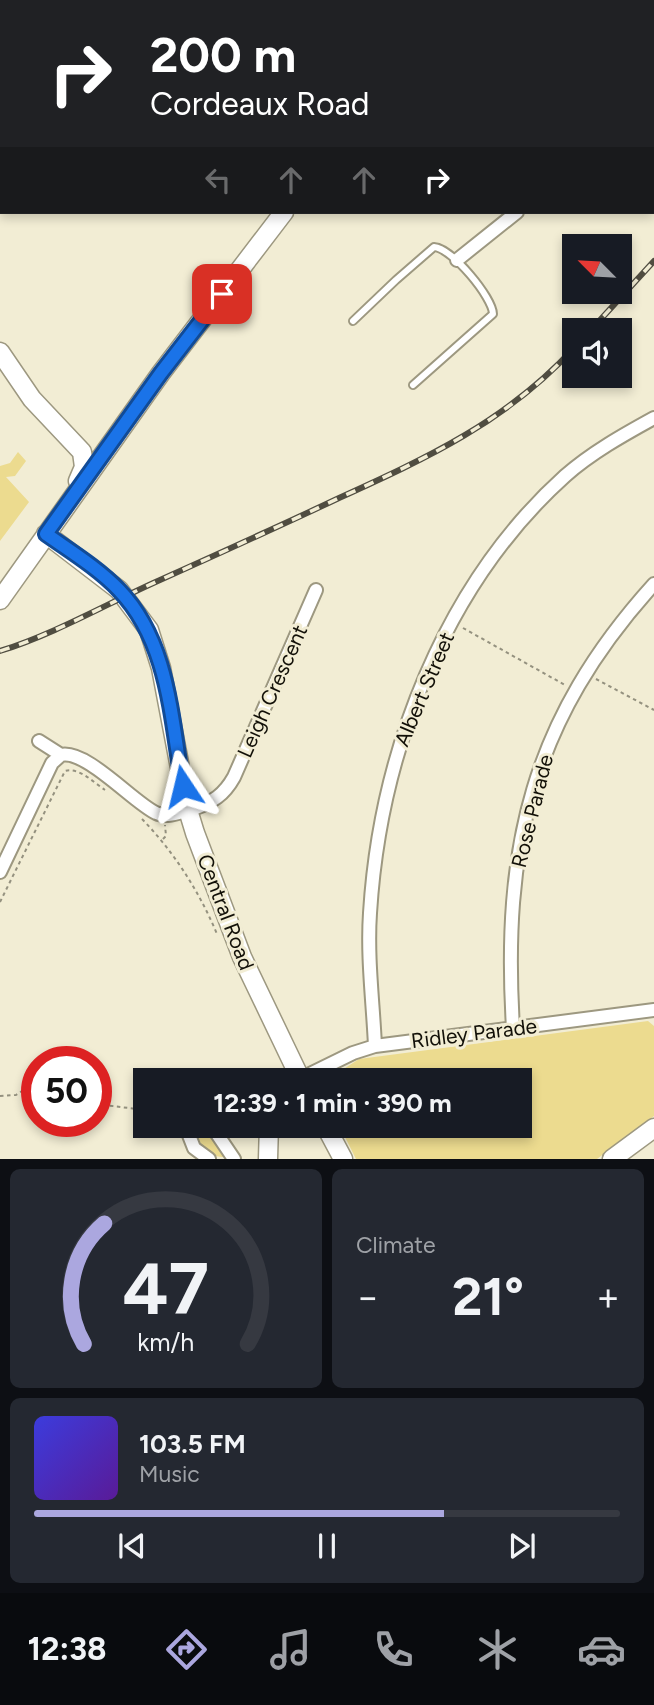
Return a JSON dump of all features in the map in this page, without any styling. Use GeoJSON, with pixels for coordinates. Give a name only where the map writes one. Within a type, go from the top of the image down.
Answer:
{"type":"FeatureCollection","features":[{"type":"Feature","properties":{"kind":"main road"},"geometry":{"type":"LineString","coordinates":[[0,600],[105,451],[283,214]]}},
{"type":"Feature","properties":{"kind":"main road"},"geometry":{"type":"LineString","coordinates":[[0,352],[32,399],[76,444],[85,460],[64,509]]}},
{"type":"Feature","properties":{"kind":"main road"},"geometry":{"type":"LineString","coordinates":[[54,421],[105,451]]}},
{"type":"Feature","properties":{"kind":"main road","name":"Central Road"},"geometry":{"type":"LineString","coordinates":[[46,534],[119,590],[149,630],[161,668],[188,810],[242,957],[295,1068]]}},
{"type":"Feature","properties":{"kind":"main road"},"geometry":{"type":"LineString","coordinates":[[612,1159],[654,1128]]}},
{"type":"Feature","properties":{"kind":"main road"},"geometry":{"type":"LineString","coordinates":[[266,1159],[268,1138]]}},
{"type":"Feature","properties":{"kind":"main road"},"geometry":{"type":"LineString","coordinates":[[332,1138],[343,1159]]}},
{"type":"Feature","properties":{"kind":"street"},"geometry":{"type":"LineString","coordinates":[[457,260],[514,214]]}},
{"type":"Feature","properties":{"kind":"street","name":"Albert Street"},"geometry":{"type":"LineString","coordinates":[[375,1045],[370,914],[378,835],[396,756],[419,693],[452,622],[488,563],[519,522],[566,475],[618,438],[654,418]]}},
{"type":"Feature","properties":{"kind":"street","name":"Rose Parade"},"geometry":{"type":"LineString","coordinates":[[513,1028],[510,930],[517,852],[540,765],[575,691],[617,625],[654,584]]}},
{"type":"Feature","properties":{"kind":"street","name":"Leigh Crescent"},"geometry":{"type":"LineString","coordinates":[[164,815],[205,805],[225,792],[316,590]]}},
{"type":"Feature","properties":{"kind":"street"},"geometry":{"type":"LineString","coordinates":[[39,741],[61,755]]}},
{"type":"Feature","properties":{"kind":"street"},"geometry":{"type":"LineString","coordinates":[[0,872],[52,763],[61,755],[66,754],[85,762],[156,813],[164,815]]}},
{"type":"Feature","properties":{"kind":"street","name":"Ridley Parade"},"geometry":{"type":"LineString","coordinates":[[322,1068],[375,1045],[654,1010]]}},
{"type":"Feature","properties":{"kind":"street"},"geometry":{"type":"LineString","coordinates":[[190,1138],[194,1148],[209,1159]]}},
{"type":"Feature","properties":{"kind":"street"},"geometry":{"type":"LineString","coordinates":[[220,1138],[234,1159]]}},
{"type":"Feature","properties":{"kind":"lane"},"geometry":{"type":"LineString","coordinates":[[353,321],[435,247],[442,248],[457,260],[489,302],[494,314],[413,385]]}},
{"type":"Feature","properties":{"kind":"path"},"geometry":{"type":"LineString","coordinates":[[452,622],[575,691]]}},
{"type":"Feature","properties":{"kind":"path"},"geometry":{"type":"LineString","coordinates":[[586,674],[654,710]]}},
{"type":"Feature","properties":{"kind":"path"},"geometry":{"type":"LineString","coordinates":[[0,902],[65,771],[71,769],[79,772],[110,793]]}},
{"type":"Feature","properties":{"kind":"path"},"geometry":{"type":"LineString","coordinates":[[162,840],[166,835],[164,800],[169,789],[167,777]]}},
{"type":"Feature","properties":{"kind":"path"},"geometry":{"type":"LineString","coordinates":[[137,814],[162,840],[189,879],[219,938]]}},
{"type":"Feature","properties":{"kind":"path"},"geometry":{"type":"LineString","coordinates":[[0,1096],[16,1095],[21,1092]]}},
{"type":"Feature","properties":{"kind":"path"},"geometry":{"type":"LineString","coordinates":[[112,1106],[133,1109]]}},
{"type":"Feature","properties":{"kind":"shaded area"},"geometry":{"type":"Polygon","coordinates":[[[18,452],[26,461],[15,476],[6,477],[29,502],[0,541],[0,466],[10,463],[18,452]]]}},
{"type":"Feature","properties":{"kind":"shaded area"},"geometry":{"type":"Polygon","coordinates":[[[648,1021],[654,1026],[654,1116],[597,1159],[356,1159],[346,1138],[532,1138],[532,1068],[345,1068],[359,1059],[648,1021]]]}},
{"type":"Feature","properties":{"kind":"shaded area"},"geometry":{"type":"Polygon","coordinates":[[[195,1138],[214,1138],[226,1157],[208,1153],[195,1138]]]}},
{"type":"Feature","properties":{"kind":"railway"},"geometry":{"type":"LineString","coordinates":[[602,318],[654,261]]}},
{"type":"Feature","properties":{"kind":"railway"},"geometry":{"type":"LineString","coordinates":[[0,651],[61,627],[434,452],[521,397],[562,360]]}},
{"type":"Feature","properties":{"kind":"route"},"geometry":{"type":"LineString","coordinates":[[183,786],[168,700],[149,630],[119,590],[46,534],[161,373],[222,294]]}}]}
